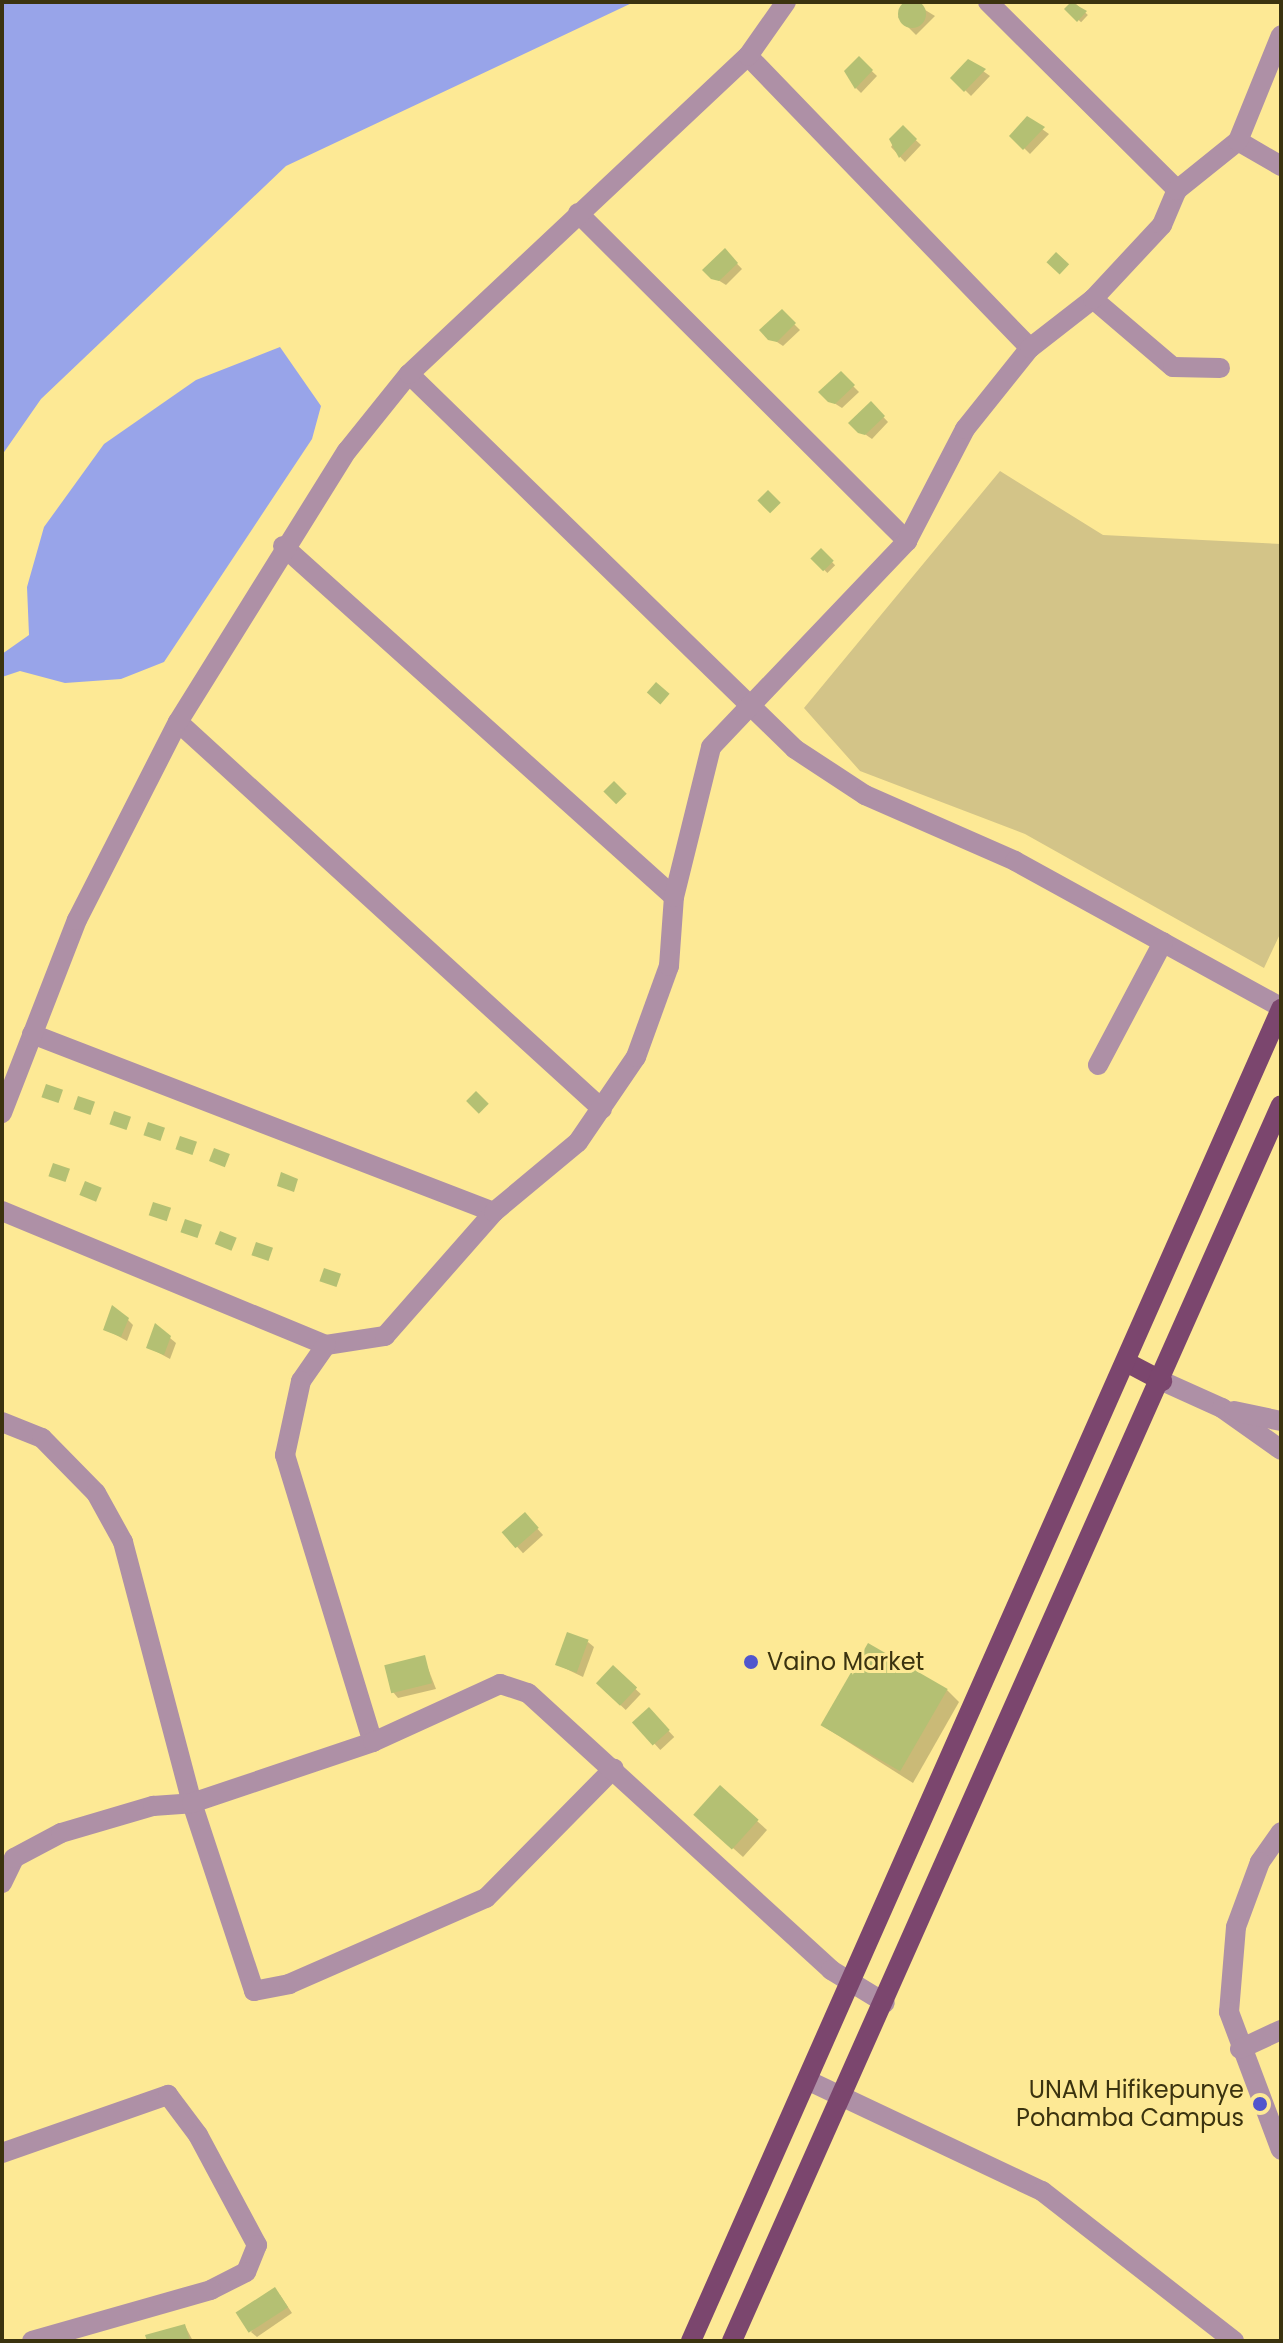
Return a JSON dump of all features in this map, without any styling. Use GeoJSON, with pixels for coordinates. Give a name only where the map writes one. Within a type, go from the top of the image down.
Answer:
{"type":"FeatureCollection","features":[{"type":"Feature","properties":{"kind":"main road"},"geometry":{"type":"LineString","coordinates":[[691,2341],[852,1987],[1281,1008]]}},
{"type":"Feature","properties":{"kind":"main road"},"geometry":{"type":"LineString","coordinates":[[732,2341],[1162,1381],[1281,1105]]}},
{"type":"Feature","properties":{"kind":"main road"},"geometry":{"type":"LineString","coordinates":[[1126,1362],[1162,1381]]}},
{"type":"Feature","properties":{"kind":"street"},"geometry":{"type":"LineString","coordinates":[[2,1113],[77,920],[178,722],[283,546],[409,374],[748,56],[786,2]]}},
{"type":"Feature","properties":{"kind":"street"},"geometry":{"type":"LineString","coordinates":[[988,2],[1177,190]]}},
{"type":"Feature","properties":{"kind":"street"},"geometry":{"type":"LineString","coordinates":[[2,1211],[326,1345],[385,1336],[494,1212],[578,1142],[636,1057],[669,966],[674,897],[711,747],[907,541],[965,429],[1030,348],[1093,299],[1162,225],[1177,190],[1238,141],[1281,35]]}},
{"type":"Feature","properties":{"kind":"street"},"geometry":{"type":"LineString","coordinates":[[748,56],[1030,348]]}},
{"type":"Feature","properties":{"kind":"street"},"geometry":{"type":"LineString","coordinates":[[1238,141],[1281,166]]}},
{"type":"Feature","properties":{"kind":"street"},"geometry":{"type":"LineString","coordinates":[[578,213],[907,541]]}},
{"type":"Feature","properties":{"kind":"street"},"geometry":{"type":"LineString","coordinates":[[1093,299],[1173,367],[1220,368]]}},
{"type":"Feature","properties":{"kind":"street"},"geometry":{"type":"LineString","coordinates":[[409,374],[795,749],[865,795],[1015,861],[1281,1008]]}},
{"type":"Feature","properties":{"kind":"street"},"geometry":{"type":"LineString","coordinates":[[283,546],[674,897]]}},
{"type":"Feature","properties":{"kind":"street"},"geometry":{"type":"LineString","coordinates":[[178,722],[602,1109]]}},
{"type":"Feature","properties":{"kind":"street"},"geometry":{"type":"LineString","coordinates":[[1098,1065],[1163,942]]}},
{"type":"Feature","properties":{"kind":"street"},"geometry":{"type":"LineString","coordinates":[[32,1034],[494,1212]]}},
{"type":"Feature","properties":{"kind":"street"},"geometry":{"type":"LineString","coordinates":[[326,1345],[301,1381],[285,1455],[373,1742]]}},
{"type":"Feature","properties":{"kind":"street"},"geometry":{"type":"LineString","coordinates":[[1162,1381],[1222,1408],[1281,1450]]}},
{"type":"Feature","properties":{"kind":"street"},"geometry":{"type":"LineString","coordinates":[[1222,1408],[1281,1421]]}},
{"type":"Feature","properties":{"kind":"street"},"geometry":{"type":"LineString","coordinates":[[2,1422],[42,1438],[96,1493],[123,1542],[192,1803],[254,1991],[289,1984],[486,1898],[614,1768]]}},
{"type":"Feature","properties":{"kind":"street"},"geometry":{"type":"LineString","coordinates":[[2,1883],[14,1858],[61,1833],[153,1806],[192,1803],[373,1742],[500,1684],[528,1693],[852,1987],[885,2003]]}},
{"type":"Feature","properties":{"kind":"street"},"geometry":{"type":"LineString","coordinates":[[1281,1832],[1260,1862],[1236,1927],[1229,2012],[1240,2049],[1281,2150]]}},
{"type":"Feature","properties":{"kind":"street"},"geometry":{"type":"LineString","coordinates":[[1240,2049],[1281,2030]]}},
{"type":"Feature","properties":{"kind":"street"},"geometry":{"type":"LineString","coordinates":[[809,2081],[1042,2191],[1234,2341]]}},
{"type":"Feature","properties":{"kind":"street"},"geometry":{"type":"LineString","coordinates":[[2,2153],[168,2095],[198,2135],[257,2245],[246,2272],[211,2290],[32,2341]]}},
{"type":"Feature","properties":{"kind":"shaded area"},"geometry":{"type":"Polygon","coordinates":[[[1000,471],[1103,535],[1281,544],[1281,932],[1264,968],[1025,834],[860,771],[804,708],[1000,471]]]}},
{"type":"Feature","properties":{"kind":"water"},"geometry":{"type":"Polygon","coordinates":[[[2,2],[634,2],[286,166],[41,399],[2,455],[2,2]]]}},
{"type":"Feature","properties":{"kind":"water"},"geometry":{"type":"Polygon","coordinates":[[[280,347],[321,406],[312,439],[164,662],[121,679],[65,683],[20,671],[2,677],[2,654],[29,635],[27,587],[44,527],[104,444],[196,380],[280,347]]]}},
{"type":"Feature","properties":{"kind":"building"},"geometry":{"type":"Polygon","coordinates":[[[912,0],[922,4],[926,14],[922,24],[912,28],[902,24],[898,14],[902,4],[912,0]]]}},
{"type":"Feature","properties":{"kind":"building"},"geometry":{"type":"Polygon","coordinates":[[[1071,2],[1087,11],[1077,22],[1064,9],[1071,2]]]}},
{"type":"Feature","properties":{"kind":"building"},"geometry":{"type":"Polygon","coordinates":[[[859,56],[873,70],[855,89],[844,71],[859,56]]]}},
{"type":"Feature","properties":{"kind":"building"},"geometry":{"type":"Polygon","coordinates":[[[968,59],[986,69],[964,92],[950,78],[968,59]]]}},
{"type":"Feature","properties":{"kind":"building"},"geometry":{"type":"Polygon","coordinates":[[[1027,116],[1045,127],[1023,150],[1009,136],[1027,116]]]}},
{"type":"Feature","properties":{"kind":"building"},"geometry":{"type":"Polygon","coordinates":[[[903,125],[917,139],[899,158],[889,139],[903,125]]]}},
{"type":"Feature","properties":{"kind":"building"},"geometry":{"type":"Polygon","coordinates":[[[725,248],[738,263],[719,281],[711,279],[702,270],[725,248]]]}},
{"type":"Feature","properties":{"kind":"building"},"geometry":{"type":"Polygon","coordinates":[[[1056,252],[1069,264],[1060,275],[1046,262],[1056,252]]]}},
{"type":"Feature","properties":{"kind":"building"},"geometry":{"type":"Polygon","coordinates":[[[782,309],[796,323],[777,342],[768,340],[759,330],[782,309]]]}},
{"type":"Feature","properties":{"kind":"building"},"geometry":{"type":"Polygon","coordinates":[[[841,371],[855,385],[835,404],[828,402],[818,392],[841,371]]]}},
{"type":"Feature","properties":{"kind":"building"},"geometry":{"type":"Polygon","coordinates":[[[871,401],[885,416],[865,435],[858,433],[848,423],[871,401]]]}},
{"type":"Feature","properties":{"kind":"building"},"geometry":{"type":"Polygon","coordinates":[[[768,490],[781,503],[770,513],[757,501],[768,490]]]}},
{"type":"Feature","properties":{"kind":"building"},"geometry":{"type":"Polygon","coordinates":[[[821,548],[834,561],[823,571],[810,559],[821,548]]]}},
{"type":"Feature","properties":{"kind":"building"},"geometry":{"type":"Polygon","coordinates":[[[656,682],[670,694],[660,704],[647,693],[656,682]]]}},
{"type":"Feature","properties":{"kind":"building"},"geometry":{"type":"Polygon","coordinates":[[[614,781],[627,794],[616,804],[603,792],[614,781]]]}},
{"type":"Feature","properties":{"kind":"building"},"geometry":{"type":"Polygon","coordinates":[[[46,1084],[63,1090],[58,1103],[41,1097],[46,1084]]]}},
{"type":"Feature","properties":{"kind":"building"},"geometry":{"type":"Polygon","coordinates":[[[476,1091],[489,1104],[479,1114],[466,1101],[476,1091]]]}},
{"type":"Feature","properties":{"kind":"building"},"geometry":{"type":"Polygon","coordinates":[[[78,1096],[95,1102],[90,1115],[73,1109],[78,1096]]]}},
{"type":"Feature","properties":{"kind":"building"},"geometry":{"type":"Polygon","coordinates":[[[114,1111],[131,1117],[126,1130],[109,1124],[114,1111]]]}},
{"type":"Feature","properties":{"kind":"building"},"geometry":{"type":"Polygon","coordinates":[[[148,1122],[165,1128],[160,1141],[143,1135],[148,1122]]]}},
{"type":"Feature","properties":{"kind":"building"},"geometry":{"type":"Polygon","coordinates":[[[180,1136],[197,1142],[192,1155],[175,1149],[180,1136]]]}},
{"type":"Feature","properties":{"kind":"building"},"geometry":{"type":"Polygon","coordinates":[[[214,1148],[230,1154],[225,1167],[209,1161],[214,1148]]]}},
{"type":"Feature","properties":{"kind":"building"},"geometry":{"type":"Polygon","coordinates":[[[53,1163],[70,1169],[65,1182],[48,1176],[53,1163]]]}},
{"type":"Feature","properties":{"kind":"building"},"geometry":{"type":"Polygon","coordinates":[[[281,1172],[298,1179],[294,1192],[277,1186],[281,1172]]]}},
{"type":"Feature","properties":{"kind":"building"},"geometry":{"type":"Polygon","coordinates":[[[85,1181],[102,1188],[96,1202],[79,1195],[85,1181]]]}},
{"type":"Feature","properties":{"kind":"building"},"geometry":{"type":"Polygon","coordinates":[[[153,1202],[171,1208],[167,1221],[149,1215],[153,1202]]]}},
{"type":"Feature","properties":{"kind":"building"},"geometry":{"type":"Polygon","coordinates":[[[185,1219],[202,1225],[197,1238],[180,1232],[185,1219]]]}},
{"type":"Feature","properties":{"kind":"building"},"geometry":{"type":"Polygon","coordinates":[[[220,1231],[237,1238],[231,1251],[215,1244],[220,1231]]]}},
{"type":"Feature","properties":{"kind":"building"},"geometry":{"type":"Polygon","coordinates":[[[256,1242],[273,1248],[268,1261],[251,1255],[256,1242]]]}},
{"type":"Feature","properties":{"kind":"building"},"geometry":{"type":"Polygon","coordinates":[[[324,1268],[341,1274],[336,1287],[319,1281],[324,1268]]]}},
{"type":"Feature","properties":{"kind":"building"},"geometry":{"type":"Polygon","coordinates":[[[112,1305],[129,1318],[121,1337],[103,1330],[112,1305]]]}},
{"type":"Feature","properties":{"kind":"building"},"geometry":{"type":"Polygon","coordinates":[[[155,1323],[171,1336],[164,1355],[146,1348],[155,1323]]]}},
{"type":"Feature","properties":{"kind":"building"},"geometry":{"type":"Polygon","coordinates":[[[525,1512],[539,1528],[515,1548],[502,1532],[525,1512]]]}},
{"type":"Feature","properties":{"kind":"building"},"geometry":{"type":"Polygon","coordinates":[[[567,1632],[589,1640],[577,1673],[555,1665],[567,1632]]]}},
{"type":"Feature","properties":{"kind":"building"},"geometry":{"type":"Polygon","coordinates":[[[868,1643],[948,1689],[900,1771],[820,1725],[868,1643]]]}},
{"type":"Feature","properties":{"kind":"building"},"geometry":{"type":"Polygon","coordinates":[[[425,1655],[432,1683],[391,1693],[384,1665],[425,1655]]]}},
{"type":"Feature","properties":{"kind":"building"},"geometry":{"type":"Polygon","coordinates":[[[613,1665],[637,1688],[620,1706],[596,1683],[613,1665]]]}},
{"type":"Feature","properties":{"kind":"building"},"geometry":{"type":"Polygon","coordinates":[[[649,1707],[670,1730],[653,1745],[632,1722],[649,1707]]]}},
{"type":"Feature","properties":{"kind":"building"},"geometry":{"type":"Polygon","coordinates":[[[720,1785],[759,1820],[732,1850],[693,1815],[720,1785]]]}},
{"type":"Feature","properties":{"kind":"building"},"geometry":{"type":"Polygon","coordinates":[[[275,2287],[288,2307],[249,2333],[236,2313],[275,2287]]]}},
{"type":"Feature","properties":{"kind":"building"},"geometry":{"type":"Polygon","coordinates":[[[185,2324],[190,2341],[147,2341],[145,2335],[185,2324]]]}},
{"type":"Feature","properties":{"kind":"place","name":"Vaino Market"},"geometry":{"type":"Point","coordinates":[751,1662]}},
{"type":"Feature","properties":{"kind":"place","name":"UNAM Hifikepunye Pohamba Campus"},"geometry":{"type":"Point","coordinates":[1260,2104]}}]}
